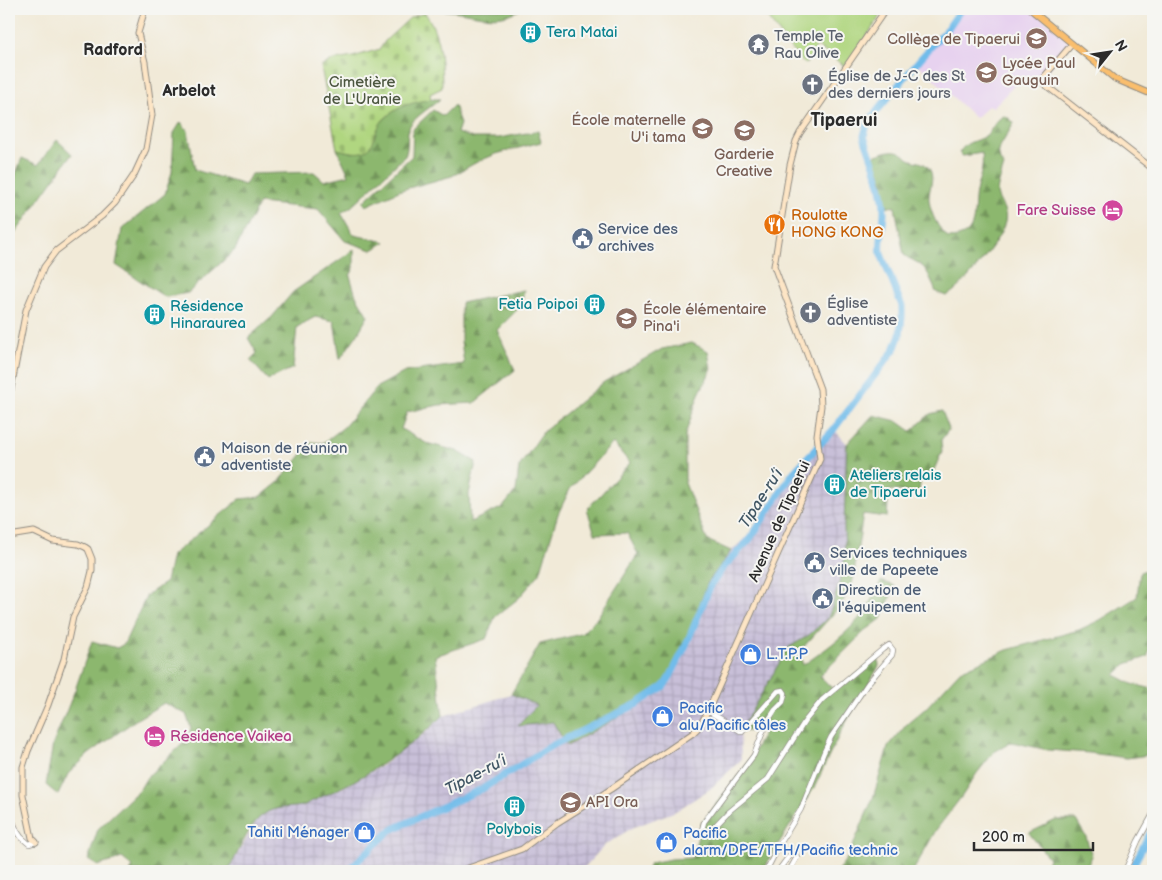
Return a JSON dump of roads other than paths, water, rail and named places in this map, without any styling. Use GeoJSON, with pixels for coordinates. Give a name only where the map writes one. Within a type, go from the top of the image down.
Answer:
{"type":"FeatureCollection","features":[{"type":"Feature","properties":{"kind":"main road"},"geometry":{"type":"LineString","coordinates":[[9,399],[26,311],[46,263],[56,251],[102,216],[115,203],[134,175],[146,150],[152,115],[145,62],[138,32],[145,9]]}},
{"type":"Feature","properties":{"kind":"main road","name":"Avenue de Tipaerui"},"geometry":{"type":"LineString","coordinates":[[460,871],[522,849],[552,826],[692,734],[699,727],[708,711],[820,459],[817,428],[821,406],[820,389],[774,266],[796,141],[886,9]]}},
{"type":"Feature","properties":{"kind":"main road"},"geometry":{"type":"LineString","coordinates":[[1030,9],[1115,80],[1153,95]]}},
{"type":"Feature","properties":{"kind":"main road"},"geometry":{"type":"LineString","coordinates":[[1072,44],[1043,80],[1046,87],[1153,168]]}},
{"type":"Feature","properties":{"kind":"main road"},"geometry":{"type":"LineString","coordinates":[[9,536],[34,532],[53,541],[78,544],[85,547],[92,558],[92,571],[88,587],[73,617],[64,659],[23,767],[23,795],[32,838],[36,842]]}},
{"type":"Feature","properties":{"kind":"street"},"geometry":{"type":"LineString","coordinates":[[708,711],[742,732],[778,691],[783,690],[786,693],[783,702],[766,724],[754,755],[704,822],[702,830],[705,833],[709,832],[728,812],[768,779],[805,721],[822,700],[883,648],[889,646],[893,650],[892,655],[868,683],[831,737],[802,809],[766,871]]}},
{"type":"Feature","properties":{"kind":"street"},"geometry":{"type":"LineString","coordinates":[[9,813],[21,837],[29,844],[36,842]]}},
{"type":"Feature","properties":{"kind":"street"},"geometry":{"type":"LineString","coordinates":[[1125,871],[1138,841],[1153,814]]}},
{"type":"Feature","properties":{"kind":"street"},"geometry":{"type":"LineString","coordinates":[[778,871],[794,852],[797,857],[789,871]]}},
{"type":"Feature","properties":{"kind":"waterway","name":"Tipae-ru’i"},"geometry":{"type":"LineString","coordinates":[[347,871],[391,830],[482,789],[551,746],[637,704],[664,686],[686,645],[710,587],[722,569],[750,539],[793,473],[834,429],[894,350],[900,334],[902,306],[881,254],[884,217],[883,202],[880,183],[864,136],[868,122],[948,28],[961,9]]}},
{"type":"Feature","properties":{"kind":"waterway"},"geometry":{"type":"LineString","coordinates":[[1131,870],[1153,827]]}},
{"type":"Feature","properties":{"kind":"place","name":"Tera Matai"},"geometry":{"type":"Point","coordinates":[530,32]}},
{"type":"Feature","properties":{"kind":"place","name":"Collège de Tipaerui"},"geometry":{"type":"Point","coordinates":[1036,39]}},
{"type":"Feature","properties":{"kind":"place","name":"Temple Te Rau Olive"},"geometry":{"type":"Point","coordinates":[758,45]}},
{"type":"Feature","properties":{"kind":"place","name":"Lycée Paul Gauguin"},"geometry":{"type":"Point","coordinates":[986,72]}},
{"type":"Feature","properties":{"kind":"place","name":"Église de J-C des St des derniers jours"},"geometry":{"type":"Point","coordinates":[812,85]}},
{"type":"Feature","properties":{"kind":"place","name":"École maternelle U'i tama"},"geometry":{"type":"Point","coordinates":[702,129]}},
{"type":"Feature","properties":{"kind":"place","name":"Garderie Creative"},"geometry":{"type":"Point","coordinates":[744,131]}},
{"type":"Feature","properties":{"kind":"place","name":"Fare Suisse"},"geometry":{"type":"Point","coordinates":[1112,210]}},
{"type":"Feature","properties":{"kind":"place","name":"Roulotte HONG KONG"},"geometry":{"type":"Point","coordinates":[775,224]}},
{"type":"Feature","properties":{"kind":"place","name":"Service des archives"},"geometry":{"type":"Point","coordinates":[582,238]}},
{"type":"Feature","properties":{"kind":"place","name":"Fetia Poipoi"},"geometry":{"type":"Point","coordinates":[594,304]}},
{"type":"Feature","properties":{"kind":"place","name":"Église adventiste"},"geometry":{"type":"Point","coordinates":[811,312]}},
{"type":"Feature","properties":{"kind":"place","name":"Résidence Hinaraurea"},"geometry":{"type":"Point","coordinates":[154,315]}},
{"type":"Feature","properties":{"kind":"place","name":"École élémentaire Pina'i"},"geometry":{"type":"Point","coordinates":[627,318]}},
{"type":"Feature","properties":{"kind":"place","name":"Maison de réunion adventiste"},"geometry":{"type":"Point","coordinates":[205,457]}},
{"type":"Feature","properties":{"kind":"place","name":"Ateliers relais de Tipaerui"},"geometry":{"type":"Point","coordinates":[834,484]}},
{"type":"Feature","properties":{"kind":"place","name":"Services techniques ville de Papeete"},"geometry":{"type":"Point","coordinates":[814,562]}},
{"type":"Feature","properties":{"kind":"place","name":"Direction de l'équipement"},"geometry":{"type":"Point","coordinates":[822,599]}},
{"type":"Feature","properties":{"kind":"place","name":"L.T.P.P"},"geometry":{"type":"Point","coordinates":[750,654]}},
{"type":"Feature","properties":{"kind":"place","name":"Pacific alu/Pacific tôles"},"geometry":{"type":"Point","coordinates":[663,717]}},
{"type":"Feature","properties":{"kind":"place","name":"Résidence Vaikea"},"geometry":{"type":"Point","coordinates":[154,736]}},
{"type":"Feature","properties":{"kind":"place","name":"API Ora"},"geometry":{"type":"Point","coordinates":[570,802]}},
{"type":"Feature","properties":{"kind":"place","name":"Polybois"},"geometry":{"type":"Point","coordinates":[514,806]}},
{"type":"Feature","properties":{"kind":"place","name":"Tahiti Ménager"},"geometry":{"type":"Point","coordinates":[365,832]}},
{"type":"Feature","properties":{"kind":"place","name":"Pacific alarm/DPE/TFH/Pacific technic"},"geometry":{"type":"Point","coordinates":[667,842]}},
{"type":"Feature","properties":{"kind":"district","name":"Radford"},"geometry":{"type":"Point","coordinates":[113,49]}},
{"type":"Feature","properties":{"kind":"district","name":"Arbelot"},"geometry":{"type":"Point","coordinates":[189,90]}},
{"type":"Feature","properties":{"kind":"district","name":"Tipaerui"},"geometry":{"type":"Point","coordinates":[844,120]}},
{"type":"Feature","properties":{"kind":"park label","name":"Cimetière de L'Uranie"},"geometry":{"type":"Point","coordinates":[362,90]}}]}
